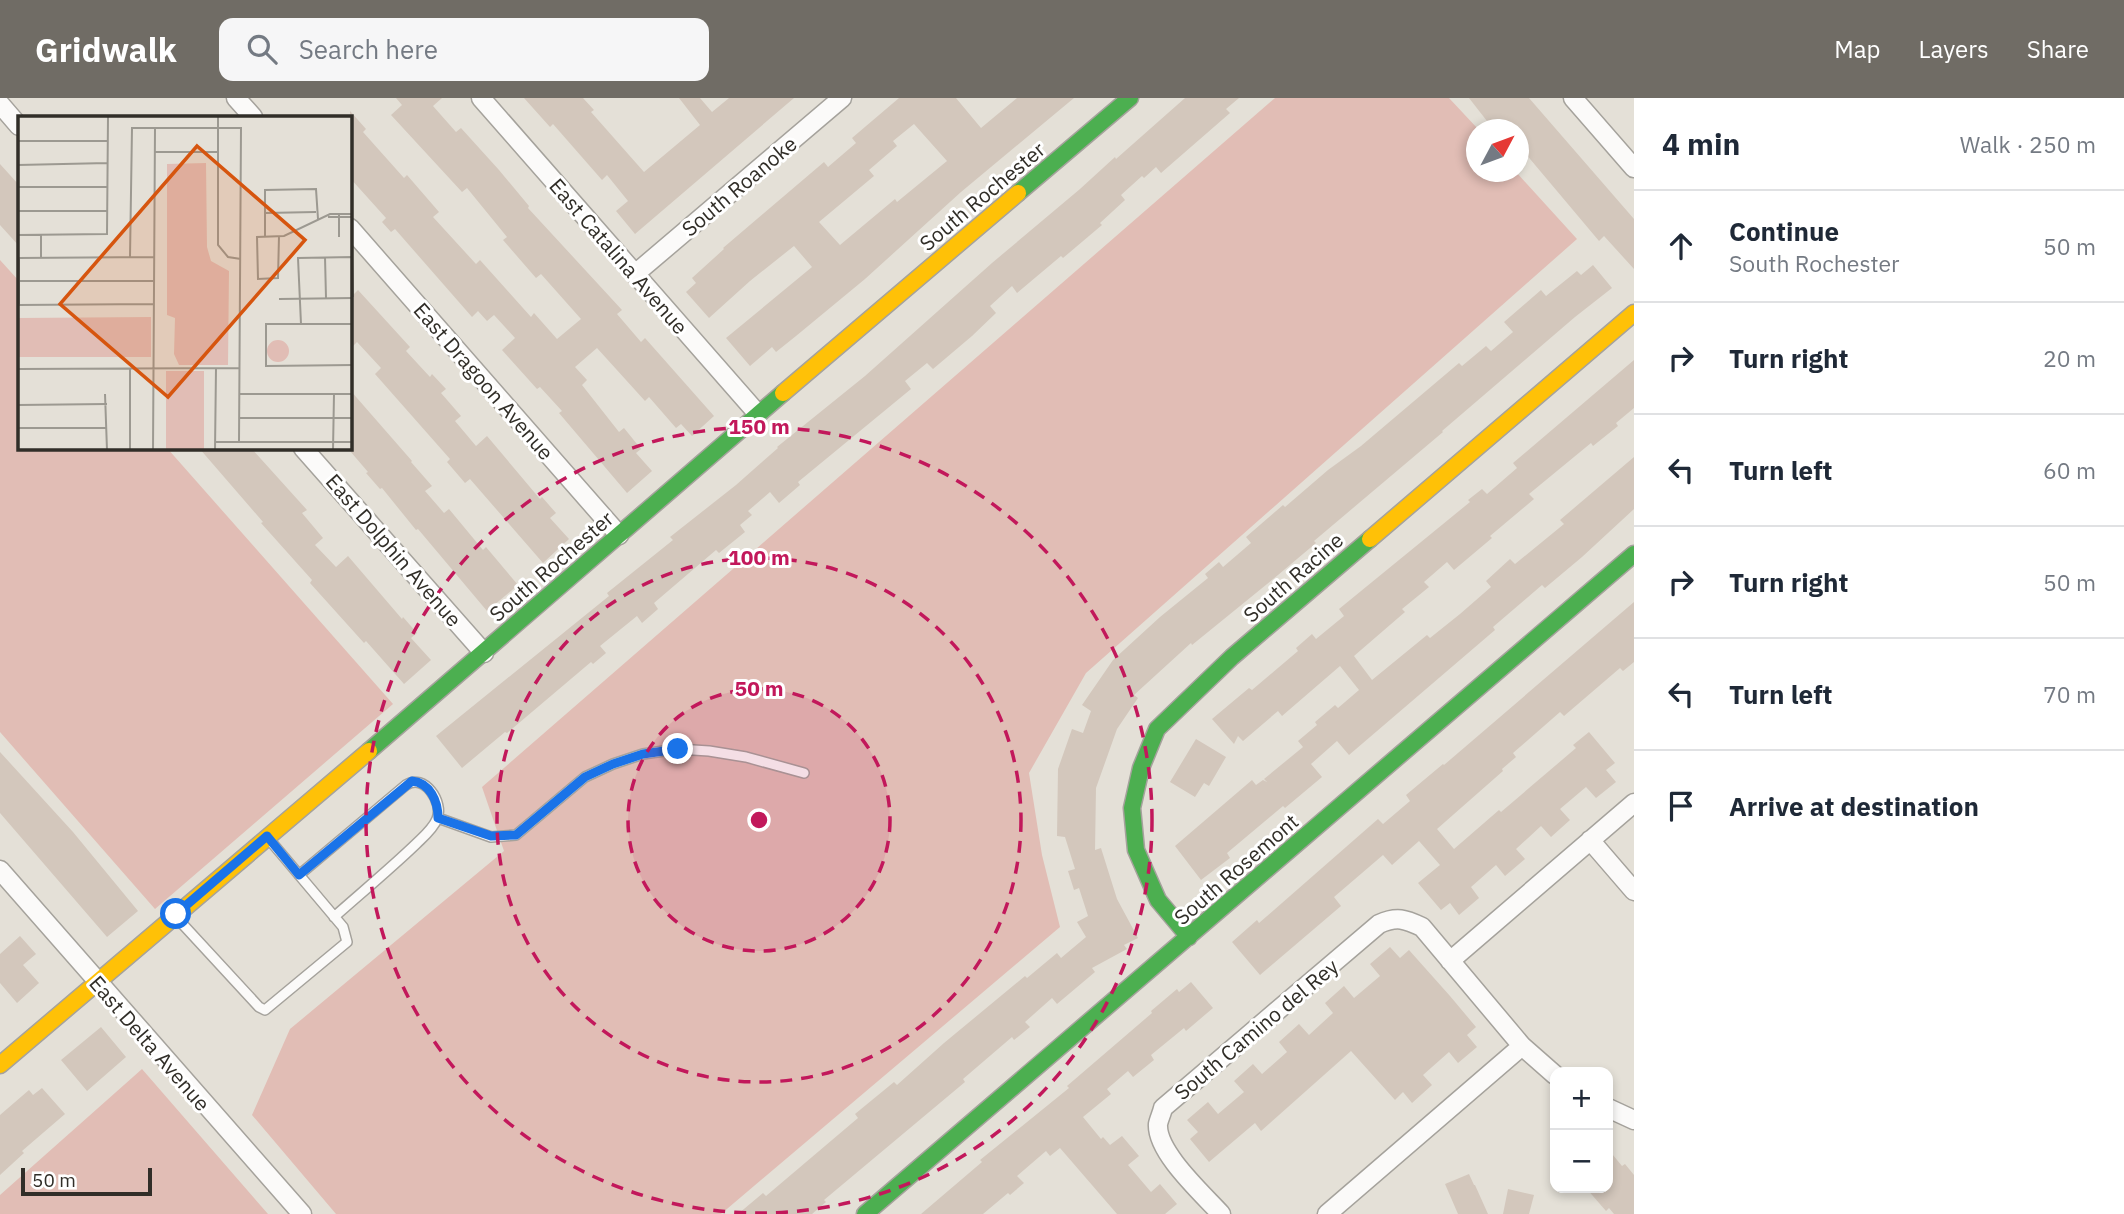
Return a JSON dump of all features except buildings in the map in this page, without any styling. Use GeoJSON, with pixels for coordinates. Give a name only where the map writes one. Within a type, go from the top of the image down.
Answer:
{"type":"FeatureCollection","features":[{"type":"Feature","properties":{"kind":"street"},"geometry":{"type":"LineString","coordinates":[[236,98],[252,116]]}},
{"type":"Feature","properties":{"kind":"street","name":"East Catalina Avenue"},"geometry":{"type":"LineString","coordinates":[[481,98],[758,414]]}},
{"type":"Feature","properties":{"kind":"street","name":"South Roanoke"},"geometry":{"type":"LineString","coordinates":[[635,274],[842,98]]}},
{"type":"Feature","properties":{"kind":"street","name":"South Rochester"},"geometry":{"type":"LineString","coordinates":[[0,1065],[1130,98]]}},
{"type":"Feature","properties":{"kind":"street"},"geometry":{"type":"LineString","coordinates":[[1573,98],[1634,169]]}},
{"type":"Feature","properties":{"kind":"street"},"geometry":{"type":"LineString","coordinates":[[0,104],[18,125]]}},
{"type":"Feature","properties":{"kind":"street","name":"East Dragoon Avenue"},"geometry":{"type":"LineString","coordinates":[[352,230],[619,535]]}},
{"type":"Feature","properties":{"kind":"street","name":"South Racine"},"geometry":{"type":"LineString","coordinates":[[1189,937],[1157,900],[1136,850],[1132,808],[1140,768],[1157,729],[1232,657],[1634,313]]}},
{"type":"Feature","properties":{"kind":"street","name":"East Dolphin Avenue"},"geometry":{"type":"LineString","coordinates":[[305,450],[484,653]]}},
{"type":"Feature","properties":{"kind":"street","name":"South Rosemont"},"geometry":{"type":"LineString","coordinates":[[864,1214],[1634,554]]}},
{"type":"Feature","properties":{"kind":"street"},"geometry":{"type":"LineString","coordinates":[[1450,961],[1634,803]]}},
{"type":"Feature","properties":{"kind":"street"},"geometry":{"type":"LineString","coordinates":[[1590,841],[1634,891]]}},
{"type":"Feature","properties":{"kind":"street","name":"East Delta Avenue"},"geometry":{"type":"LineString","coordinates":[[0,870],[302,1214]]}},
{"type":"Feature","properties":{"kind":"street","name":"South Camino del Rey"},"geometry":{"type":"LineString","coordinates":[[1221,1214],[1175,1163],[1162,1142],[1158,1125],[1163,1108],[1379,924],[1391,919],[1409,921],[1422,927],[1522,1046],[1550,1070]]}},
{"type":"Feature","properties":{"kind":"street"},"geometry":{"type":"LineString","coordinates":[[1327,1214],[1522,1046]]}},
{"type":"Feature","properties":{"kind":"street"},"geometry":{"type":"LineString","coordinates":[[1613,1110],[1634,1120]]}},
{"type":"Feature","properties":{"kind":"lane"},"geometry":{"type":"LineString","coordinates":[[438,818],[491,836],[516,835],[585,777],[643,754],[678,749],[746,757],[804,773]]}},
{"type":"Feature","properties":{"kind":"lane"},"geometry":{"type":"LineString","coordinates":[[299,875],[412,781],[426,786],[434,796],[438,808],[438,818],[431,829],[334,917]]}},
{"type":"Feature","properties":{"kind":"lane"},"geometry":{"type":"LineString","coordinates":[[175,915],[259,1007],[265,1010],[347,942],[343,928],[267,836]]}},
{"type":"Feature","properties":{"kind":"shaded area"},"geometry":{"type":"Polygon","coordinates":[[[1275,98],[1449,98],[1469,119],[1466,119],[1466,182],[1525,182],[1577,239],[1086,673],[1029,773],[1042,855],[1060,927],[721,1214],[336,1214],[252,1115],[290,1029],[504,851],[482,787],[1275,98]]]}},
{"type":"Feature","properties":{"kind":"shaded area"},"geometry":{"type":"Polygon","coordinates":[[[0,260],[18,280],[18,450],[169,450],[393,704],[155,909],[0,732],[0,260]]]}},
{"type":"Feature","properties":{"kind":"shaded area"},"geometry":{"type":"Polygon","coordinates":[[[142,1069],[268,1214],[0,1214],[0,1195],[142,1069]]]}},
{"type":"Feature","properties":{"kind":"traffic: fast"},"geometry":{"type":"LineString","coordinates":[[1018,193],[1130,98]]}},
{"type":"Feature","properties":{"kind":"traffic: fast"},"geometry":{"type":"LineString","coordinates":[[369,751],[783,393]]}},
{"type":"Feature","properties":{"kind":"traffic: fast"},"geometry":{"type":"LineString","coordinates":[[1189,937],[1158,900],[1136,850],[1132,808],[1141,768],[1157,729],[1232,657],[1370,539]]}},
{"type":"Feature","properties":{"kind":"traffic: fast"},"geometry":{"type":"LineString","coordinates":[[865,1214],[1634,554]]}},
{"type":"Feature","properties":{"kind":"traffic: slow"},"geometry":{"type":"LineString","coordinates":[[783,393],[1018,193]]}},
{"type":"Feature","properties":{"kind":"traffic: slow"},"geometry":{"type":"LineString","coordinates":[[1370,539],[1634,313]]}},
{"type":"Feature","properties":{"kind":"traffic: slow"},"geometry":{"type":"LineString","coordinates":[[0,1065],[369,751]]}},
{"type":"Feature","properties":{"kind":"route"},"geometry":{"type":"LineString","coordinates":[[176,914],[267,836],[299,875],[412,781],[426,786],[434,796],[438,818],[491,836],[516,835],[585,777],[643,754],[678,749]]}}]}
